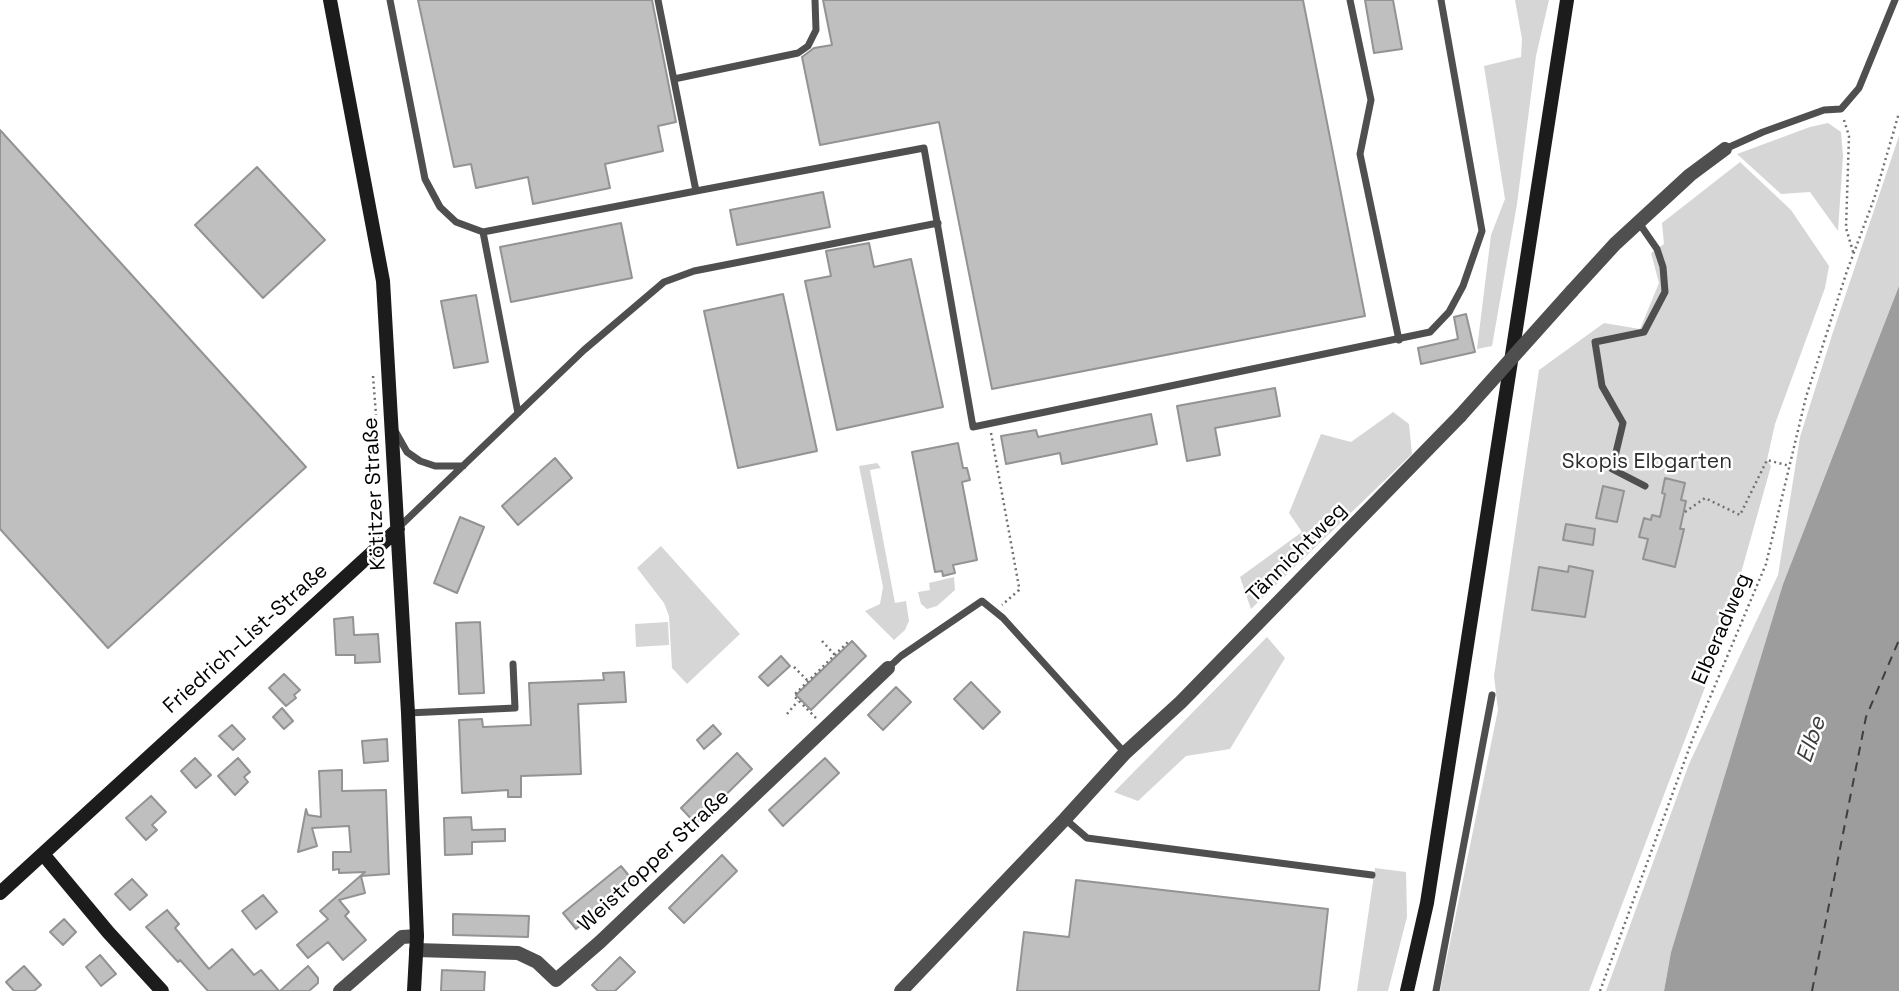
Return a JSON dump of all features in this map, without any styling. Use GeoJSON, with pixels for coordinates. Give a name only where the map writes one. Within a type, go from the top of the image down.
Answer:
{"type":"FeatureCollection","features":[{"type":"Feature","properties":{"kind":"street","name":"Kötitzer Straße"},"geometry":{"type":"LineString","coordinates":[[330,0],[383,281],[408,713],[416,943],[414,991]]}},
{"type":"Feature","properties":{"kind":"street"},"geometry":{"type":"LineString","coordinates":[[1407,991],[1427,903],[1567,0]]}},
{"type":"Feature","properties":{"kind":"street","name":"Tännichtweg"},"geometry":{"type":"LineString","coordinates":[[901,991],[1065,820],[1125,753],[1181,702],[1460,416],[1615,244],[1690,175],[1725,149]]}},
{"type":"Feature","properties":{"kind":"street","name":"Friedrich-List-Straße"},"geometry":{"type":"LineString","coordinates":[[0,893],[398,529]]}},
{"type":"Feature","properties":{"kind":"street","name":"Weistropper Straße"},"geometry":{"type":"LineString","coordinates":[[416,943],[518,953],[537,962],[560,986],[600,942],[888,668]]}},
{"type":"Feature","properties":{"kind":"street"},"geometry":{"type":"LineString","coordinates":[[43,854],[162,991]]}},
{"type":"Feature","properties":{"kind":"street"},"geometry":{"type":"LineString","coordinates":[[340,991],[402,937],[416,943]]}},
{"type":"Feature","properties":{"kind":"lane"},"geometry":{"type":"LineString","coordinates":[[390,0],[425,179],[440,207],[456,222],[483,232],[924,148],[973,427],[1430,332],[1449,312],[1463,286],[1482,231],[1441,0]]}},
{"type":"Feature","properties":{"kind":"lane"},"geometry":{"type":"LineString","coordinates":[[658,0],[696,191]]}},
{"type":"Feature","properties":{"kind":"lane"},"geometry":{"type":"LineString","coordinates":[[674,79],[798,53],[808,46],[816,30],[815,0]]}},
{"type":"Feature","properties":{"kind":"lane"},"geometry":{"type":"LineString","coordinates":[[1350,0],[1371,100],[1360,155],[1399,340]]}},
{"type":"Feature","properties":{"kind":"lane"},"geometry":{"type":"LineString","coordinates":[[1725,149],[1824,110],[1841,109],[1859,88],[1895,0]]}},
{"type":"Feature","properties":{"kind":"lane","name":"Friedrich-List-Straße"},"geometry":{"type":"LineString","coordinates":[[398,529],[591,344],[664,282],[694,271],[937,223]]}},
{"type":"Feature","properties":{"kind":"lane"},"geometry":{"type":"LineString","coordinates":[[1639,223],[1657,249],[1663,267],[1665,292],[1644,332],[1595,342],[1602,386],[1623,424],[1612,469],[1645,486]]}},
{"type":"Feature","properties":{"kind":"lane"},"geometry":{"type":"LineString","coordinates":[[483,232],[518,413]]}},
{"type":"Feature","properties":{"kind":"lane"},"geometry":{"type":"LineString","coordinates":[[392,425],[407,452],[420,461],[435,466],[464,466]]}},
{"type":"Feature","properties":{"kind":"lane"},"geometry":{"type":"LineString","coordinates":[[888,668],[901,656],[982,600],[1125,753]]}},
{"type":"Feature","properties":{"kind":"lane"},"geometry":{"type":"LineString","coordinates":[[408,713],[515,708],[513,664]]}},
{"type":"Feature","properties":{"kind":"lane"},"geometry":{"type":"LineString","coordinates":[[1436,991],[1492,695]]}},
{"type":"Feature","properties":{"kind":"lane"},"geometry":{"type":"LineString","coordinates":[[1065,820],[1087,838],[1372,875]]}},
{"type":"Feature","properties":{"kind":"path"},"geometry":{"type":"LineString","coordinates":[[1841,109],[1849,136],[1846,228],[1854,255]]}},
{"type":"Feature","properties":{"kind":"path","name":"Elberadweg"},"geometry":{"type":"LineString","coordinates":[[1600,991],[1693,738],[1766,564],[1806,397],[1847,271],[1874,199],[1899,113]]}},
{"type":"Feature","properties":{"kind":"path"},"geometry":{"type":"LineString","coordinates":[[989,424],[1019,590],[994,611]]}},
{"type":"Feature","properties":{"kind":"path"},"geometry":{"type":"LineString","coordinates":[[1685,512],[1705,498],[1740,515],[1767,460],[1790,466]]}},
{"type":"Feature","properties":{"kind":"path"},"geometry":{"type":"LineString","coordinates":[[825,728],[798,701],[795,694],[850,640]]}},
{"type":"Feature","properties":{"kind":"path"},"geometry":{"type":"LineString","coordinates":[[822,641],[835,655]]}},
{"type":"Feature","properties":{"kind":"path"},"geometry":{"type":"LineString","coordinates":[[794,667],[808,681]]}},
{"type":"Feature","properties":{"kind":"path"},"geometry":{"type":"LineString","coordinates":[[787,714],[798,701]]}},
{"type":"Feature","properties":{"kind":"green space"},"geometry":{"type":"Polygon","coordinates":[[[1515,0],[1549,0],[1536,56],[1517,204],[1492,346],[1477,349],[1491,235],[1505,199],[1484,66],[1521,57],[1522,39],[1515,0]]]}},
{"type":"Feature","properties":{"kind":"green space"},"geometry":{"type":"Polygon","coordinates":[[[1828,123],[1841,132],[1843,156],[1838,231],[1810,192],[1781,194],[1737,154],[1828,123]]]}},
{"type":"Feature","properties":{"kind":"green space"},"geometry":{"type":"Polygon","coordinates":[[[1899,136],[1899,286],[1783,584],[1671,952],[1664,991],[1606,991],[1689,764],[1778,575],[1800,437],[1899,136]]]}},
{"type":"Feature","properties":{"kind":"green space","name":"Skopis Elbgarten"},"geometry":{"type":"Polygon","coordinates":[[[1740,162],[1791,210],[1829,266],[1825,288],[1775,424],[1767,460],[1771,466],[1720,648],[1589,991],[1440,991],[1498,710],[1494,676],[1539,370],[1604,323],[1640,329],[1659,283],[1651,253],[1664,244],[1662,223],[1740,162]]]}},
{"type":"Feature","properties":{"kind":"green space"},"geometry":{"type":"Polygon","coordinates":[[[1393,412],[1409,424],[1412,454],[1251,609],[1240,577],[1302,532],[1289,513],[1321,434],[1351,442],[1393,412]]]}},
{"type":"Feature","properties":{"kind":"green space"},"geometry":{"type":"Polygon","coordinates":[[[877,463],[881,468],[870,470],[895,603],[906,601],[909,621],[905,630],[894,640],[865,611],[880,604],[883,587],[859,466],[877,463]]]}},
{"type":"Feature","properties":{"kind":"green space"},"geometry":{"type":"Polygon","coordinates":[[[661,546],[740,634],[687,684],[672,668],[669,616],[664,603],[637,568],[661,546]]]}},
{"type":"Feature","properties":{"kind":"green space"},"geometry":{"type":"Polygon","coordinates":[[[954,577],[955,590],[937,606],[927,609],[921,604],[918,592],[930,590],[929,583],[954,577]]]}},
{"type":"Feature","properties":{"kind":"green space"},"geometry":{"type":"Polygon","coordinates":[[[668,622],[669,645],[636,647],[635,624],[668,622]]]}},
{"type":"Feature","properties":{"kind":"green space"},"geometry":{"type":"Polygon","coordinates":[[[1267,637],[1285,658],[1230,749],[1186,756],[1138,801],[1114,792],[1267,637]]]}},
{"type":"Feature","properties":{"kind":"green space"},"geometry":{"type":"Polygon","coordinates":[[[1375,868],[1406,872],[1407,917],[1388,991],[1357,991],[1375,868]]]}},
{"type":"Feature","properties":{"kind":"water","name":"Elbe"},"geometry":{"type":"Polygon","coordinates":[[[1899,286],[1899,991],[1664,991],[1671,952],[1783,584],[1899,286]]]}},
{"type":"Feature","properties":{"kind":"building"},"geometry":{"type":"Polygon","coordinates":[[[418,0],[652,0],[676,122],[658,126],[663,151],[605,164],[610,188],[533,204],[528,177],[476,188],[471,164],[454,167],[418,0]]]}},
{"type":"Feature","properties":{"kind":"building"},"geometry":{"type":"Polygon","coordinates":[[[823,0],[1303,0],[1365,316],[992,389],[939,122],[820,145],[802,57],[814,48],[832,45],[823,0]]]}},
{"type":"Feature","properties":{"kind":"building"},"geometry":{"type":"Polygon","coordinates":[[[1365,0],[1393,0],[1402,49],[1374,53],[1365,0]]]}},
{"type":"Feature","properties":{"kind":"building"},"geometry":{"type":"Polygon","coordinates":[[[0,130],[306,467],[108,648],[0,529],[0,130]]]}},
{"type":"Feature","properties":{"kind":"building"},"geometry":{"type":"Polygon","coordinates":[[[257,167],[325,240],[263,298],[195,225],[257,167]]]}},
{"type":"Feature","properties":{"kind":"building"},"geometry":{"type":"Polygon","coordinates":[[[823,192],[830,227],[737,245],[730,210],[823,192]]]}},
{"type":"Feature","properties":{"kind":"building"},"geometry":{"type":"Polygon","coordinates":[[[621,223],[632,278],[511,302],[500,247],[621,223]]]}},
{"type":"Feature","properties":{"kind":"building"},"geometry":{"type":"Polygon","coordinates":[[[869,243],[874,267],[911,259],[943,407],[837,430],[805,281],[831,276],[826,251],[869,243]]]}},
{"type":"Feature","properties":{"kind":"building"},"geometry":{"type":"Polygon","coordinates":[[[783,294],[817,451],[738,468],[704,311],[783,294]]]}},
{"type":"Feature","properties":{"kind":"building"},"geometry":{"type":"Polygon","coordinates":[[[476,295],[488,362],[454,368],[441,301],[476,295]]]}},
{"type":"Feature","properties":{"kind":"building"},"geometry":{"type":"Polygon","coordinates":[[[1466,314],[1475,352],[1421,364],[1418,348],[1458,339],[1454,317],[1466,314]]]}},
{"type":"Feature","properties":{"kind":"building"},"geometry":{"type":"Polygon","coordinates":[[[1275,388],[1280,416],[1215,428],[1220,455],[1187,461],[1177,406],[1275,388]]]}},
{"type":"Feature","properties":{"kind":"building"},"geometry":{"type":"Polygon","coordinates":[[[1151,414],[1157,444],[1062,464],[1060,453],[1006,464],[1001,436],[1036,430],[1038,437],[1151,414]]]}},
{"type":"Feature","properties":{"kind":"building"},"geometry":{"type":"Polygon","coordinates":[[[958,443],[963,468],[967,468],[970,480],[962,482],[977,560],[953,565],[955,573],[943,576],[942,571],[935,572],[912,452],[958,443]]]}},
{"type":"Feature","properties":{"kind":"building"},"geometry":{"type":"Polygon","coordinates":[[[555,458],[572,478],[518,525],[502,506],[555,458]]]}},
{"type":"Feature","properties":{"kind":"building"},"geometry":{"type":"Polygon","coordinates":[[[1665,478],[1685,483],[1681,500],[1686,501],[1680,529],[1684,529],[1675,567],[1643,559],[1648,539],[1639,537],[1644,518],[1651,520],[1652,515],[1660,517],[1665,478]]]}},
{"type":"Feature","properties":{"kind":"building"},"geometry":{"type":"Polygon","coordinates":[[[1603,486],[1624,491],[1617,522],[1596,518],[1603,486]]]}},
{"type":"Feature","properties":{"kind":"building"},"geometry":{"type":"Polygon","coordinates":[[[460,517],[484,527],[457,593],[434,583],[460,517]]]}},
{"type":"Feature","properties":{"kind":"building"},"geometry":{"type":"Polygon","coordinates":[[[1566,524],[1595,529],[1593,545],[1563,540],[1566,524]]]}},
{"type":"Feature","properties":{"kind":"building"},"geometry":{"type":"Polygon","coordinates":[[[1569,566],[1593,571],[1585,617],[1532,610],[1539,567],[1568,572],[1569,566]]]}},
{"type":"Feature","properties":{"kind":"building"},"geometry":{"type":"Polygon","coordinates":[[[353,617],[354,635],[378,634],[380,662],[355,663],[355,655],[336,655],[334,619],[353,617]]]}},
{"type":"Feature","properties":{"kind":"building"},"geometry":{"type":"Polygon","coordinates":[[[480,622],[484,693],[459,694],[456,623],[480,622]]]}},
{"type":"Feature","properties":{"kind":"building"},"geometry":{"type":"Polygon","coordinates":[[[852,641],[866,656],[811,710],[796,695],[852,641]]]}},
{"type":"Feature","properties":{"kind":"building"},"geometry":{"type":"Polygon","coordinates":[[[781,656],[790,666],[768,686],[759,677],[781,656]]]}},
{"type":"Feature","properties":{"kind":"building"},"geometry":{"type":"Polygon","coordinates":[[[624,672],[626,702],[578,704],[581,774],[521,776],[521,797],[508,797],[508,790],[462,793],[459,720],[482,719],[483,727],[531,725],[529,683],[604,680],[603,673],[624,672]]]}},
{"type":"Feature","properties":{"kind":"building"},"geometry":{"type":"Polygon","coordinates":[[[284,674],[300,690],[294,695],[296,698],[286,706],[269,688],[284,674]]]}},
{"type":"Feature","properties":{"kind":"building"},"geometry":{"type":"Polygon","coordinates":[[[971,682],[1000,712],[983,729],[954,699],[971,682]]]}},
{"type":"Feature","properties":{"kind":"building"},"geometry":{"type":"Polygon","coordinates":[[[896,687],[911,702],[883,730],[868,715],[896,687]]]}},
{"type":"Feature","properties":{"kind":"building"},"geometry":{"type":"Polygon","coordinates":[[[282,708],[293,721],[284,729],[273,717],[282,708]]]}},
{"type":"Feature","properties":{"kind":"building"},"geometry":{"type":"Polygon","coordinates":[[[232,725],[245,739],[233,750],[219,736],[232,725]]]}},
{"type":"Feature","properties":{"kind":"building"},"geometry":{"type":"Polygon","coordinates":[[[713,725],[721,734],[704,749],[697,740],[713,725]]]}},
{"type":"Feature","properties":{"kind":"building"},"geometry":{"type":"Polygon","coordinates":[[[387,739],[388,761],[364,763],[362,741],[387,739]]]}},
{"type":"Feature","properties":{"kind":"building"},"geometry":{"type":"Polygon","coordinates":[[[737,753],[752,769],[696,824],[681,808],[737,753]]]}},
{"type":"Feature","properties":{"kind":"building"},"geometry":{"type":"Polygon","coordinates":[[[195,758],[211,775],[196,788],[181,771],[195,758]]]}},
{"type":"Feature","properties":{"kind":"building"},"geometry":{"type":"Polygon","coordinates":[[[238,758],[250,772],[244,777],[248,782],[235,795],[218,776],[238,758]]]}},
{"type":"Feature","properties":{"kind":"building"},"geometry":{"type":"Polygon","coordinates":[[[825,758],[839,773],[783,826],[769,810],[825,758]]]}},
{"type":"Feature","properties":{"kind":"building"},"geometry":{"type":"Polygon","coordinates":[[[342,770],[342,791],[386,790],[389,874],[361,876],[365,893],[339,900],[349,912],[345,916],[366,940],[343,960],[328,942],[308,958],[297,945],[328,919],[320,911],[365,872],[339,873],[339,869],[333,870],[333,852],[351,852],[349,826],[312,828],[317,846],[298,852],[306,809],[308,815],[321,817],[319,771],[342,770]]]}},
{"type":"Feature","properties":{"kind":"building"},"geometry":{"type":"Polygon","coordinates":[[[151,796],[166,812],[152,825],[157,830],[146,840],[126,818],[151,796]]]}},
{"type":"Feature","properties":{"kind":"building"},"geometry":{"type":"Polygon","coordinates":[[[471,817],[472,830],[505,829],[505,841],[472,842],[472,854],[445,855],[444,818],[471,817]]]}},
{"type":"Feature","properties":{"kind":"building"},"geometry":{"type":"Polygon","coordinates":[[[722,855],[737,871],[684,923],[669,908],[722,855]]]}},
{"type":"Feature","properties":{"kind":"building"},"geometry":{"type":"Polygon","coordinates":[[[621,866],[634,882],[576,929],[563,913],[621,866]]]}},
{"type":"Feature","properties":{"kind":"building"},"geometry":{"type":"Polygon","coordinates":[[[132,879],[147,895],[130,910],[115,894],[132,879]]]}},
{"type":"Feature","properties":{"kind":"building"},"geometry":{"type":"Polygon","coordinates":[[[1076,880],[1328,909],[1319,991],[1017,991],[1024,932],[1069,937],[1076,880]]]}},
{"type":"Feature","properties":{"kind":"building"},"geometry":{"type":"Polygon","coordinates":[[[263,895],[277,912],[256,929],[242,911],[263,895]]]}},
{"type":"Feature","properties":{"kind":"building"},"geometry":{"type":"Polygon","coordinates":[[[167,910],[179,924],[175,928],[209,969],[232,949],[254,975],[261,970],[279,991],[208,991],[146,927],[167,910]]]}},
{"type":"Feature","properties":{"kind":"building"},"geometry":{"type":"Polygon","coordinates":[[[453,914],[529,916],[528,937],[453,935],[453,914]]]}},
{"type":"Feature","properties":{"kind":"building"},"geometry":{"type":"Polygon","coordinates":[[[64,919],[76,932],[63,945],[50,932],[64,919]]]}},
{"type":"Feature","properties":{"kind":"building"},"geometry":{"type":"Polygon","coordinates":[[[100,955],[116,974],[101,986],[86,967],[100,955]]]}},
{"type":"Feature","properties":{"kind":"building"},"geometry":{"type":"Polygon","coordinates":[[[620,957],[635,972],[615,991],[598,991],[592,985],[620,957]]]}},
{"type":"Feature","properties":{"kind":"building"},"geometry":{"type":"Polygon","coordinates":[[[24,966],[41,985],[34,991],[14,991],[6,982],[24,966]]]}},
{"type":"Feature","properties":{"kind":"building"},"geometry":{"type":"Polygon","coordinates":[[[308,966],[318,978],[318,983],[309,991],[280,991],[308,966]]]}},
{"type":"Feature","properties":{"kind":"building"},"geometry":{"type":"Polygon","coordinates":[[[442,970],[485,972],[484,991],[441,991],[442,970]]]}},
{"type":"Feature","properties":{"kind":"ferry route"},"geometry":{"type":"LineString","coordinates":[[1812,991],[1866,717],[1899,640]]}}]}
